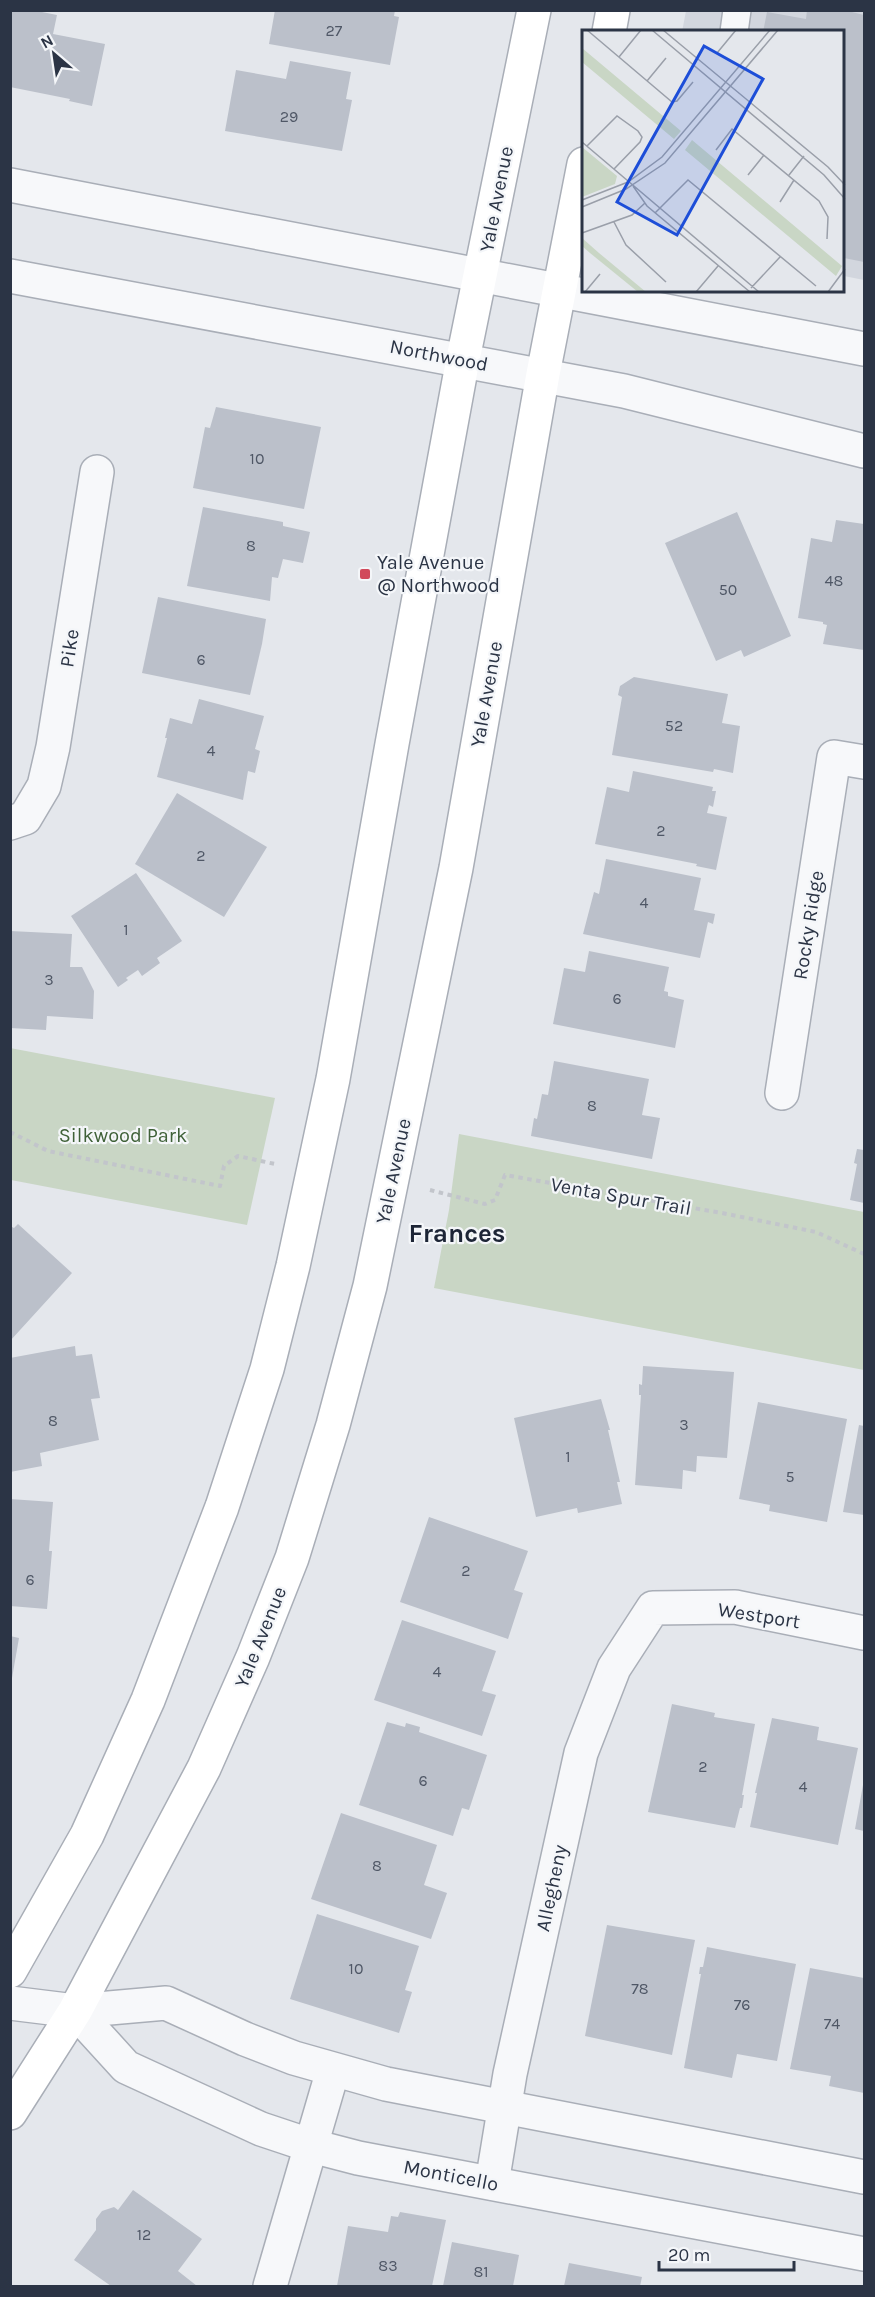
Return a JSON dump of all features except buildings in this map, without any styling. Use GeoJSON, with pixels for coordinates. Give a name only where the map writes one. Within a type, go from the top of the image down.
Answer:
{"type":"FeatureCollection","features":[{"type":"Feature","properties":{"kind":"main road","name":"Yale Avenue"},"geometry":{"type":"LineString","coordinates":[[10,1971],[87,1835],[148,1700],[222,1507],[267,1369],[293,1266],[333,1079],[463,360],[534,10]]}},
{"type":"Feature","properties":{"kind":"main road"},"geometry":{"type":"LineString","coordinates":[[609,30],[613,10]]}},
{"type":"Feature","properties":{"kind":"main road","name":"Yale Avenue"},"geometry":{"type":"LineString","coordinates":[[10,2114],[75,2011],[204,1768],[253,1657],[292,1558],[333,1425],[370,1286],[456,868],[543,374],[582,174]]}},
{"type":"Feature","properties":{"kind":"street"},"geometry":{"type":"LineString","coordinates":[[10,185],[864,349]]}},
{"type":"Feature","properties":{"kind":"street","name":"Northwood"},"geometry":{"type":"LineString","coordinates":[[10,276],[543,374],[633,393],[864,451]]}},
{"type":"Feature","properties":{"kind":"street","name":"Pike"},"geometry":{"type":"LineString","coordinates":[[18,820],[44,786],[53,747],[97,472]]}},
{"type":"Feature","properties":{"kind":"street","name":"Rocky Ridge"},"geometry":{"type":"LineString","coordinates":[[782,1093],[849,760]]}},
{"type":"Feature","properties":{"kind":"street","name":"Westport"},"geometry":{"type":"LineString","coordinates":[[653,1608],[735,1607],[864,1633]]}},
{"type":"Feature","properties":{"kind":"street","name":"Allegheny"},"geometry":{"type":"LineString","coordinates":[[492,2183],[510,2074],[581,1753],[614,1668],[653,1608]]}},
{"type":"Feature","properties":{"kind":"street"},"geometry":{"type":"LineString","coordinates":[[10,2002],[75,2011],[166,2002],[245,2039],[333,2070],[386,2084],[864,2177]]}},
{"type":"Feature","properties":{"kind":"street","name":"Monticello"},"geometry":{"type":"LineString","coordinates":[[75,2011],[126,2067],[261,2129],[312,2146],[358,2158],[864,2254]]}},
{"type":"Feature","properties":{"kind":"street"},"geometry":{"type":"LineString","coordinates":[[270,2286],[333,2070]]}},
{"type":"Feature","properties":{"kind":"lane"},"geometry":{"type":"LineString","coordinates":[[734,30],[738,10]]}},
{"type":"Feature","properties":{"kind":"path"},"geometry":{"type":"LineString","coordinates":[[10,1132],[48,1151],[220,1186],[224,1166],[238,1156],[313,1170]]}},
{"type":"Feature","properties":{"kind":"path","name":"Venta Spur Trail"},"geometry":{"type":"LineString","coordinates":[[390,1183],[440,1192],[485,1204],[495,1200],[505,1175],[816,1232],[864,1254]]}},
{"type":"Feature","properties":{"kind":"shaded area"},"geometry":{"type":"Polygon","coordinates":[[[686,11],[864,11],[864,280],[845,276],[845,30],[682,30],[686,11]]]}},
{"type":"Feature","properties":{"kind":"green space","name":"Silkwood Park"},"geometry":{"type":"Polygon","coordinates":[[[10,1048],[275,1098],[247,1225],[11,1180],[10,1048]]]}},
{"type":"Feature","properties":{"kind":"green space"},"geometry":{"type":"Polygon","coordinates":[[[459,1134],[864,1212],[864,1370],[434,1288],[449,1210],[459,1134]]]}},
{"type":"Feature","properties":{"kind":"place","name":"Yale Avenue @ Northwood"},"geometry":{"type":"Point","coordinates":[365,574]}},
{"type":"Feature","properties":{"kind":"district","name":"Frances"},"geometry":{"type":"Point","coordinates":[457,1233]}}]}
